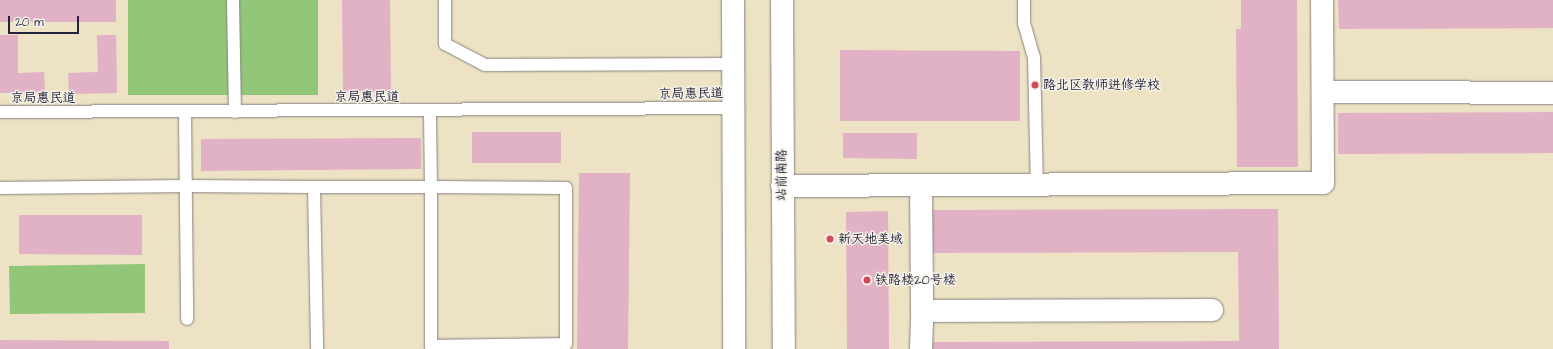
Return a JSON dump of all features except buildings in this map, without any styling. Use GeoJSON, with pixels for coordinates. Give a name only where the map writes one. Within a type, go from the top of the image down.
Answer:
{"type":"FeatureCollection","features":[{"type":"Feature","properties":{"kind":"street"},"geometry":{"type":"LineString","coordinates":[[733,0],[734,349]]}},
{"type":"Feature","properties":{"kind":"street","name":"站前南路"},"geometry":{"type":"LineString","coordinates":[[782,0],[784,349]]}},
{"type":"Feature","properties":{"kind":"street"},"geometry":{"type":"LineString","coordinates":[[782,186],[1323,183],[1322,0]]}},
{"type":"Feature","properties":{"kind":"street"},"geometry":{"type":"LineString","coordinates":[[1323,92],[1553,93]]}},
{"type":"Feature","properties":{"kind":"street"},"geometry":{"type":"LineString","coordinates":[[921,185],[922,349]]}},
{"type":"Feature","properties":{"kind":"street"},"geometry":{"type":"LineString","coordinates":[[922,311],[1212,310]]}},
{"type":"Feature","properties":{"kind":"lane"},"geometry":{"type":"LineString","coordinates":[[233,0],[235,112]]}},
{"type":"Feature","properties":{"kind":"lane"},"geometry":{"type":"LineString","coordinates":[[445,0],[445,44],[485,65],[732,64]]}},
{"type":"Feature","properties":{"kind":"lane"},"geometry":{"type":"LineString","coordinates":[[1024,0],[1024,23],[1034,57],[1037,185]]}},
{"type":"Feature","properties":{"kind":"lane","name":"京局惠民道"},"geometry":{"type":"LineString","coordinates":[[0,112],[185,113],[734,108]]}},
{"type":"Feature","properties":{"kind":"lane"},"geometry":{"type":"LineString","coordinates":[[0,188],[186,186],[314,187],[431,187],[566,188],[566,344],[431,346],[431,187],[430,111]]}},
{"type":"Feature","properties":{"kind":"lane"},"geometry":{"type":"LineString","coordinates":[[185,113],[187,319]]}},
{"type":"Feature","properties":{"kind":"lane"},"geometry":{"type":"LineString","coordinates":[[314,187],[317,349]]}},
{"type":"Feature","properties":{"kind":"green space"},"geometry":{"type":"Polygon","coordinates":[[[128,0],[318,0],[318,95],[128,95],[128,0]]]}},
{"type":"Feature","properties":{"kind":"green space"},"geometry":{"type":"Polygon","coordinates":[[[145,264],[145,313],[10,314],[9,266],[145,264]]]}},
{"type":"Feature","properties":{"kind":"place","name":"路北区教师进修学校"},"geometry":{"type":"Point","coordinates":[1035,85]}},
{"type":"Feature","properties":{"kind":"place","name":"新天地美域"},"geometry":{"type":"Point","coordinates":[830,239]}},
{"type":"Feature","properties":{"kind":"place","name":"铁路楼20号楼"},"geometry":{"type":"Point","coordinates":[867,280]}}]}
